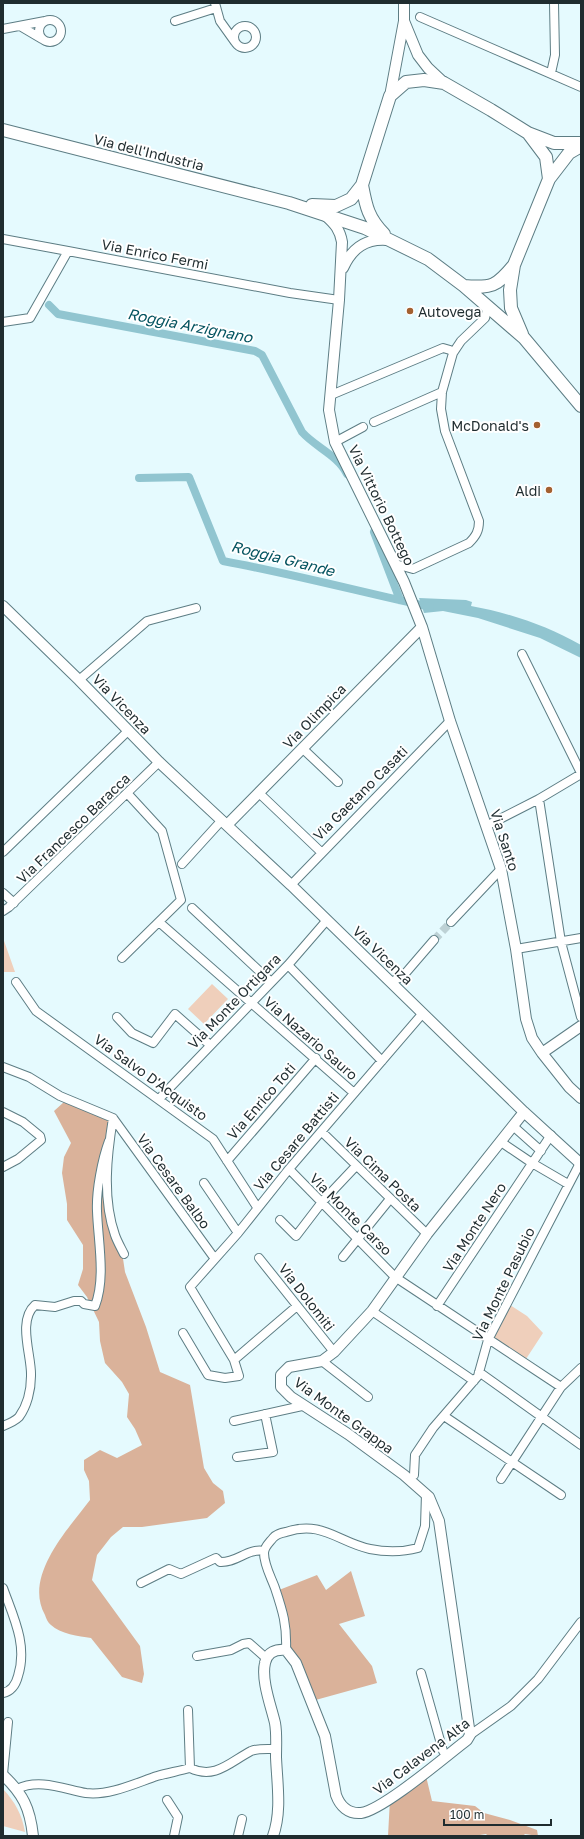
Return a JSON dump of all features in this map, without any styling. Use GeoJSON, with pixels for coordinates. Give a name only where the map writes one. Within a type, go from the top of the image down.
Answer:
{"type":"FeatureCollection","features":[{"type":"Feature","properties":{"kind":"main road","name":"Via dell'Industria"},"geometry":{"type":"LineString","coordinates":[[289,203],[325,207],[336,206],[352,199],[362,185],[390,96],[406,82],[424,80],[444,82],[528,133],[546,157],[549,179],[514,265],[510,290],[511,308],[524,338]]}},
{"type":"Feature","properties":{"kind":"main road","name":"Via dell'Industria"},"geometry":{"type":"LineString","coordinates":[[3,130],[289,203],[365,228],[432,262],[464,286],[524,338],[581,406]]}},
{"type":"Feature","properties":{"kind":"main road"},"geometry":{"type":"LineString","coordinates":[[528,133],[554,143],[580,143]]}},
{"type":"Feature","properties":{"kind":"main road"},"geometry":{"type":"LineString","coordinates":[[549,179],[569,153],[580,143]]}},
{"type":"Feature","properties":{"kind":"main road","name":"Via dell'Industria"},"geometry":{"type":"LineString","coordinates":[[362,185],[366,208],[369,215],[374,223],[390,240]]}},
{"type":"Feature","properties":{"kind":"main road","name":"Via dell'Industria"},"geometry":{"type":"LineString","coordinates":[[464,286],[485,287],[502,280],[514,265]]}},
{"type":"Feature","properties":{"kind":"street"},"geometry":{"type":"LineString","coordinates":[[390,96],[404,21],[404,3]]}},
{"type":"Feature","properties":{"kind":"street"},"geometry":{"type":"LineString","coordinates":[[551,73],[555,55],[554,3]]}},
{"type":"Feature","properties":{"kind":"street"},"geometry":{"type":"LineString","coordinates":[[175,21],[216,6],[220,22],[235,43],[245,49],[254,44],[255,33],[251,28],[244,26],[231,27],[220,22]]}},
{"type":"Feature","properties":{"kind":"street"},"geometry":{"type":"LineString","coordinates":[[420,18],[581,87]]}},
{"type":"Feature","properties":{"kind":"street"},"geometry":{"type":"LineString","coordinates":[[3,29],[49,20],[58,24],[61,34],[53,42],[46,41],[20,26]]}},
{"type":"Feature","properties":{"kind":"street"},"geometry":{"type":"LineString","coordinates":[[42,39],[39,29],[42,23],[49,20]]}},
{"type":"Feature","properties":{"kind":"street"},"geometry":{"type":"LineString","coordinates":[[404,21],[418,55],[428,68],[444,82]]}},
{"type":"Feature","properties":{"kind":"street"},"geometry":{"type":"LineString","coordinates":[[235,43],[235,32],[244,26]]}},
{"type":"Feature","properties":{"kind":"street","name":"Via Vittorio Bottego"},"geometry":{"type":"LineString","coordinates":[[324,215],[336,225],[341,233],[342,242],[339,300],[329,410],[335,442],[404,582]]}},
{"type":"Feature","properties":{"kind":"street","name":"Via Enrico Fermi"},"geometry":{"type":"LineString","coordinates":[[3,239],[290,293],[339,300]]}},
{"type":"Feature","properties":{"kind":"street","name":"Via Vittorio Bottego"},"geometry":{"type":"LineString","coordinates":[[341,274],[351,254],[358,247],[367,242],[378,239],[390,240]]}},
{"type":"Feature","properties":{"kind":"street"},"geometry":{"type":"LineString","coordinates":[[3,322],[30,318],[68,251]]}},
{"type":"Feature","properties":{"kind":"street"},"geometry":{"type":"LineString","coordinates":[[404,582],[407,574],[413,569],[469,543],[475,538],[479,530],[479,521],[445,431],[441,409],[442,392],[453,353],[461,341],[485,318],[487,310],[476,296]]}},
{"type":"Feature","properties":{"kind":"street"},"geometry":{"type":"LineString","coordinates":[[331,396],[443,348],[450,350],[453,353]]}},
{"type":"Feature","properties":{"kind":"street"},"geometry":{"type":"LineString","coordinates":[[374,422],[442,392]]}},
{"type":"Feature","properties":{"kind":"street","name":"Via Vittorio Bottego"},"geometry":{"type":"LineString","coordinates":[[335,442],[363,427]]}},
{"type":"Feature","properties":{"kind":"street"},"geometry":{"type":"LineString","coordinates":[[395,564],[413,569]]}},
{"type":"Feature","properties":{"kind":"street","name":"Via Santo"},"geometry":{"type":"LineString","coordinates":[[404,582],[422,627],[450,721],[501,869],[516,949],[526,1019],[532,1038],[569,1087],[581,1098]]}},
{"type":"Feature","properties":{"kind":"street","name":"Via Vicenza"},"geometry":{"type":"LineString","coordinates":[[3,607],[79,680],[159,762],[225,822],[524,1112],[581,1163]]}},
{"type":"Feature","properties":{"kind":"street"},"geometry":{"type":"LineString","coordinates":[[79,680],[147,621],[196,608]]}},
{"type":"Feature","properties":{"kind":"street","name":"Via Olimpica"},"geometry":{"type":"LineString","coordinates":[[225,822],[259,793],[422,627]]}},
{"type":"Feature","properties":{"kind":"street"},"geometry":{"type":"LineString","coordinates":[[486,826],[539,799],[581,774],[522,654]]}},
{"type":"Feature","properties":{"kind":"street","name":"Via Gaetano Casati"},"geometry":{"type":"LineString","coordinates":[[290,885],[450,721]]}},
{"type":"Feature","properties":{"kind":"street"},"geometry":{"type":"LineString","coordinates":[[3,852],[129,730]]}},
{"type":"Feature","properties":{"kind":"street"},"geometry":{"type":"LineString","coordinates":[[302,748],[338,782]]}},
{"type":"Feature","properties":{"kind":"street","name":"Via Francesco Baracca"},"geometry":{"type":"LineString","coordinates":[[3,911],[14,903],[159,762]]}},
{"type":"Feature","properties":{"kind":"street"},"geometry":{"type":"LineString","coordinates":[[122,958],[180,900],[162,830],[127,793]]}},
{"type":"Feature","properties":{"kind":"street"},"geometry":{"type":"LineString","coordinates":[[259,793],[321,852]]}},
{"type":"Feature","properties":{"kind":"street"},"geometry":{"type":"LineString","coordinates":[[539,799],[561,942],[581,1017]]}},
{"type":"Feature","properties":{"kind":"street"},"geometry":{"type":"LineString","coordinates":[[182,864],[225,822]]}},
{"type":"Feature","properties":{"kind":"street"},"geometry":{"type":"LineString","coordinates":[[451,922],[501,869]]}},
{"type":"Feature","properties":{"kind":"street"},"geometry":{"type":"LineString","coordinates":[[3,893],[14,903]]}},
{"type":"Feature","properties":{"kind":"street"},"geometry":{"type":"LineString","coordinates":[[192,908],[271,982]]}},
{"type":"Feature","properties":{"kind":"street","name":"Via Monte Ortigara"},"geometry":{"type":"LineString","coordinates":[[159,1099],[288,965],[327,920]]}},
{"type":"Feature","properties":{"kind":"street","name":"Via Nazario Sauro"},"geometry":{"type":"LineString","coordinates":[[159,922],[354,1092]]}},
{"type":"Feature","properties":{"kind":"street"},"geometry":{"type":"LineString","coordinates":[[516,949],[581,938]]}},
{"type":"Feature","properties":{"kind":"street"},"geometry":{"type":"LineString","coordinates":[[391,982],[403,976],[434,940]]}},
{"type":"Feature","properties":{"kind":"street"},"geometry":{"type":"LineString","coordinates":[[288,965],[382,1061]]}},
{"type":"Feature","properties":{"kind":"street","name":"Via Salvo D'Acquisto"},"geometry":{"type":"LineString","coordinates":[[16,982],[36,1011],[213,1139],[257,1207]]}},
{"type":"Feature","properties":{"kind":"street","name":"Via Cesare Battisti"},"geometry":{"type":"LineString","coordinates":[[234,1360],[190,1287],[238,1233],[257,1207],[423,1013]]}},
{"type":"Feature","properties":{"kind":"street"},"geometry":{"type":"LineString","coordinates":[[117,1017],[132,1033],[153,1043],[176,1014],[210,1045]]}},
{"type":"Feature","properties":{"kind":"street"},"geometry":{"type":"LineString","coordinates":[[542,1053],[581,1026]]}},
{"type":"Feature","properties":{"kind":"street","name":"Via Enrico Toti"},"geometry":{"type":"LineString","coordinates":[[227,1161],[316,1058]]}},
{"type":"Feature","properties":{"kind":"street"},"geometry":{"type":"LineString","coordinates":[[3,1067],[29,1077],[60,1096],[113,1118],[109,1141],[108,1204],[115,1235],[124,1254]]}},
{"type":"Feature","properties":{"kind":"street"},"geometry":{"type":"LineString","coordinates":[[3,1112],[23,1122],[40,1136],[41,1140],[18,1159],[3,1167]]}},
{"type":"Feature","properties":{"kind":"street","name":"Via Monte Grappa"},"geometry":{"type":"LineString","coordinates":[[470,1735],[439,1521],[430,1497],[348,1434],[290,1397],[281,1387],[281,1375],[289,1367],[322,1361],[334,1352],[372,1311],[427,1234],[524,1112]]}},
{"type":"Feature","properties":{"kind":"street","name":"Via Cesare Balbo"},"geometry":{"type":"LineString","coordinates":[[113,1118],[215,1259]]}},
{"type":"Feature","properties":{"kind":"street"},"geometry":{"type":"LineString","coordinates":[[513,1126],[541,1151]]}},
{"type":"Feature","properties":{"kind":"street","name":"Via Cima Posta"},"geometry":{"type":"LineString","coordinates":[[322,1132],[427,1234]]}},
{"type":"Feature","properties":{"kind":"street","name":"Via Monte Nero"},"geometry":{"type":"LineString","coordinates":[[437,1306],[551,1136]]}},
{"type":"Feature","properties":{"kind":"street"},"geometry":{"type":"LineString","coordinates":[[3,1426],[18,1418],[28,1398],[31,1376],[26,1335],[29,1313],[35,1305],[55,1307],[74,1300],[95,1306],[98,1299],[101,1276],[99,1229],[96,1210],[103,1157],[109,1141]]}},
{"type":"Feature","properties":{"kind":"street"},"geometry":{"type":"LineString","coordinates":[[501,1142],[532,1163],[568,1184]]}},
{"type":"Feature","properties":{"kind":"street","name":"Via Monte Pasubio"},"geometry":{"type":"LineString","coordinates":[[414,1475],[415,1455],[433,1428],[474,1381],[479,1372],[488,1340],[568,1184],[581,1163]]}},
{"type":"Feature","properties":{"kind":"street"},"geometry":{"type":"LineString","coordinates":[[280,1220],[296,1236],[322,1202],[356,1166]]}},
{"type":"Feature","properties":{"kind":"street","name":"Via Monte Carso"},"geometry":{"type":"LineString","coordinates":[[289,1169],[395,1277],[488,1340],[562,1387]]}},
{"type":"Feature","properties":{"kind":"street"},"geometry":{"type":"LineString","coordinates":[[204,1183],[238,1233]]}},
{"type":"Feature","properties":{"kind":"street"},"geometry":{"type":"LineString","coordinates":[[344,1257],[390,1199]]}},
{"type":"Feature","properties":{"kind":"street","name":"Via Dolomiti"},"geometry":{"type":"LineString","coordinates":[[259,1258],[334,1352]]}},
{"type":"Feature","properties":{"kind":"street"},"geometry":{"type":"LineString","coordinates":[[184,1333],[208,1375],[224,1378],[239,1376],[234,1360],[297,1306]]}},
{"type":"Feature","properties":{"kind":"street"},"geometry":{"type":"LineString","coordinates":[[372,1311],[474,1381]]}},
{"type":"Feature","properties":{"kind":"street"},"geometry":{"type":"LineString","coordinates":[[322,1361],[368,1397]]}},
{"type":"Feature","properties":{"kind":"street"},"geometry":{"type":"LineString","coordinates":[[501,1479],[562,1387],[581,1368]]}},
{"type":"Feature","properties":{"kind":"street"},"geometry":{"type":"LineString","coordinates":[[479,1372],[581,1445]]}},
{"type":"Feature","properties":{"kind":"street"},"geometry":{"type":"LineString","coordinates":[[234,1421],[302,1406]]}},
{"type":"Feature","properties":{"kind":"street"},"geometry":{"type":"LineString","coordinates":[[237,1458],[273,1452],[265,1414]]}},
{"type":"Feature","properties":{"kind":"street"},"geometry":{"type":"LineString","coordinates":[[444,1416],[561,1495]]}},
{"type":"Feature","properties":{"kind":"street"},"geometry":{"type":"LineString","coordinates":[[273,1836],[278,1810],[275,1725],[264,1674],[266,1658],[272,1652],[286,1650],[286,1628],[281,1607],[264,1560],[264,1551],[266,1546],[275,1536],[291,1530],[308,1528],[334,1534],[344,1541],[370,1549],[405,1552],[418,1548],[425,1526],[426,1494]]}},
{"type":"Feature","properties":{"kind":"street"},"geometry":{"type":"LineString","coordinates":[[141,1583],[169,1569],[181,1574],[216,1558],[220,1562],[228,1563],[248,1552],[264,1551]]}},
{"type":"Feature","properties":{"kind":"street"},"geometry":{"type":"LineString","coordinates":[[3,1588],[15,1618],[21,1644],[22,1662],[16,1685],[8,1692],[3,1693]]}},
{"type":"Feature","properties":{"kind":"street","name":"Via Calavena Alta"},"geometry":{"type":"LineString","coordinates":[[286,1650],[296,1663],[325,1736],[336,1795],[339,1803],[345,1809],[360,1813],[370,1811],[385,1802],[447,1756],[467,1740],[470,1735],[511,1706],[538,1680],[581,1622]]}},
{"type":"Feature","properties":{"kind":"street"},"geometry":{"type":"LineString","coordinates":[[197,1656],[231,1650],[243,1644],[249,1643],[266,1658]]}},
{"type":"Feature","properties":{"kind":"street"},"geometry":{"type":"LineString","coordinates":[[421,1673],[443,1751],[447,1756]]}},
{"type":"Feature","properties":{"kind":"street"},"geometry":{"type":"LineString","coordinates":[[188,1710],[190,1768]]}},
{"type":"Feature","properties":{"kind":"street"},"geometry":{"type":"LineString","coordinates":[[8,1722],[3,1775],[17,1789],[23,1798],[31,1821],[32,1836]]}},
{"type":"Feature","properties":{"kind":"street"},"geometry":{"type":"LineString","coordinates":[[17,1789],[26,1784],[44,1785],[88,1793],[104,1793],[168,1773],[190,1768],[205,1772],[215,1771],[225,1768],[251,1751],[258,1749],[276,1749]]}},
{"type":"Feature","properties":{"kind":"street"},"geometry":{"type":"LineString","coordinates":[[167,1800],[178,1817],[174,1836]]}},
{"type":"Feature","properties":{"kind":"street"},"geometry":{"type":"LineString","coordinates":[[238,1836],[242,1819]]}},
{"type":"Feature","properties":{"kind":"shaded area"},"geometry":{"type":"Polygon","coordinates":[[[3,938],[15,972],[3,972],[3,938]]]}},
{"type":"Feature","properties":{"kind":"shaded area"},"geometry":{"type":"Polygon","coordinates":[[[212,984],[228,999],[204,1024],[188,1009],[212,984]]]}},
{"type":"Feature","properties":{"kind":"shaded area"},"geometry":{"type":"Polygon","coordinates":[[[64,1102],[106,1119],[111,1123],[108,1180],[113,1223],[122,1252],[125,1272],[146,1327],[160,1372],[190,1385],[204,1468],[213,1483],[223,1491],[225,1503],[207,1518],[142,1527],[123,1527],[111,1537],[97,1555],[92,1580],[140,1646],[144,1674],[142,1683],[122,1677],[91,1638],[64,1633],[51,1625],[47,1619],[40,1600],[40,1585],[44,1569],[51,1553],[90,1500],[89,1481],[84,1470],[84,1460],[100,1450],[117,1458],[142,1445],[135,1429],[127,1417],[129,1394],[122,1382],[105,1363],[100,1341],[99,1322],[87,1297],[78,1285],[83,1269],[83,1245],[67,1220],[67,1204],[62,1173],[64,1157],[71,1143],[54,1111],[64,1102]]]}},
{"type":"Feature","properties":{"kind":"shaded area"},"geometry":{"type":"Polygon","coordinates":[[[510,1305],[527,1316],[543,1333],[526,1359],[493,1338],[510,1305]]]}},
{"type":"Feature","properties":{"kind":"shaded area"},"geometry":{"type":"Polygon","coordinates":[[[351,1571],[365,1616],[339,1624],[372,1666],[377,1683],[312,1701],[286,1650],[286,1629],[274,1592],[317,1575],[326,1590],[351,1571]]]}},
{"type":"Feature","properties":{"kind":"shaded area"},"geometry":{"type":"Polygon","coordinates":[[[425,1772],[432,1801],[475,1806],[484,1813],[510,1820],[537,1830],[538,1836],[525,1834],[523,1836],[488,1836],[486,1834],[474,1836],[388,1836],[390,1799],[425,1772]]]}},
{"type":"Feature","properties":{"kind":"shaded area"},"geometry":{"type":"Polygon","coordinates":[[[3,1789],[17,1809],[25,1832],[3,1826],[3,1789]]]}},
{"type":"Feature","properties":{"kind":"water"},"geometry":{"type":"Polygon","coordinates":[[[419,598],[466,600],[472,602],[471,606],[500,612],[542,626],[581,645],[581,658],[540,638],[478,618],[443,611],[424,613],[419,598]]]}},
{"type":"Feature","properties":{"kind":"waterway","name":"Roggia Arzignano"},"geometry":{"type":"LineString","coordinates":[[49,305],[58,314],[255,351],[262,355],[302,432],[332,456],[343,467],[347,474]]}},
{"type":"Feature","properties":{"kind":"waterway","name":"Roggia Grande"},"geometry":{"type":"LineString","coordinates":[[139,478],[189,477],[223,561],[301,577],[430,607]]}},
{"type":"Feature","properties":{"kind":"waterway","name":"Roggia Arzignano"},"geometry":{"type":"LineString","coordinates":[[374,532],[400,600]]}},
{"type":"Feature","properties":{"kind":"tunnel"},"geometry":{"type":"LineString","coordinates":[[434,940],[451,922]]}},
{"type":"Feature","properties":{"kind":"place","name":"Autovega"},"geometry":{"type":"Point","coordinates":[410,311]}},
{"type":"Feature","properties":{"kind":"place","name":"McDonald's"},"geometry":{"type":"Point","coordinates":[537,425]}},
{"type":"Feature","properties":{"kind":"place","name":"Aldi"},"geometry":{"type":"Point","coordinates":[549,490]}}]}
